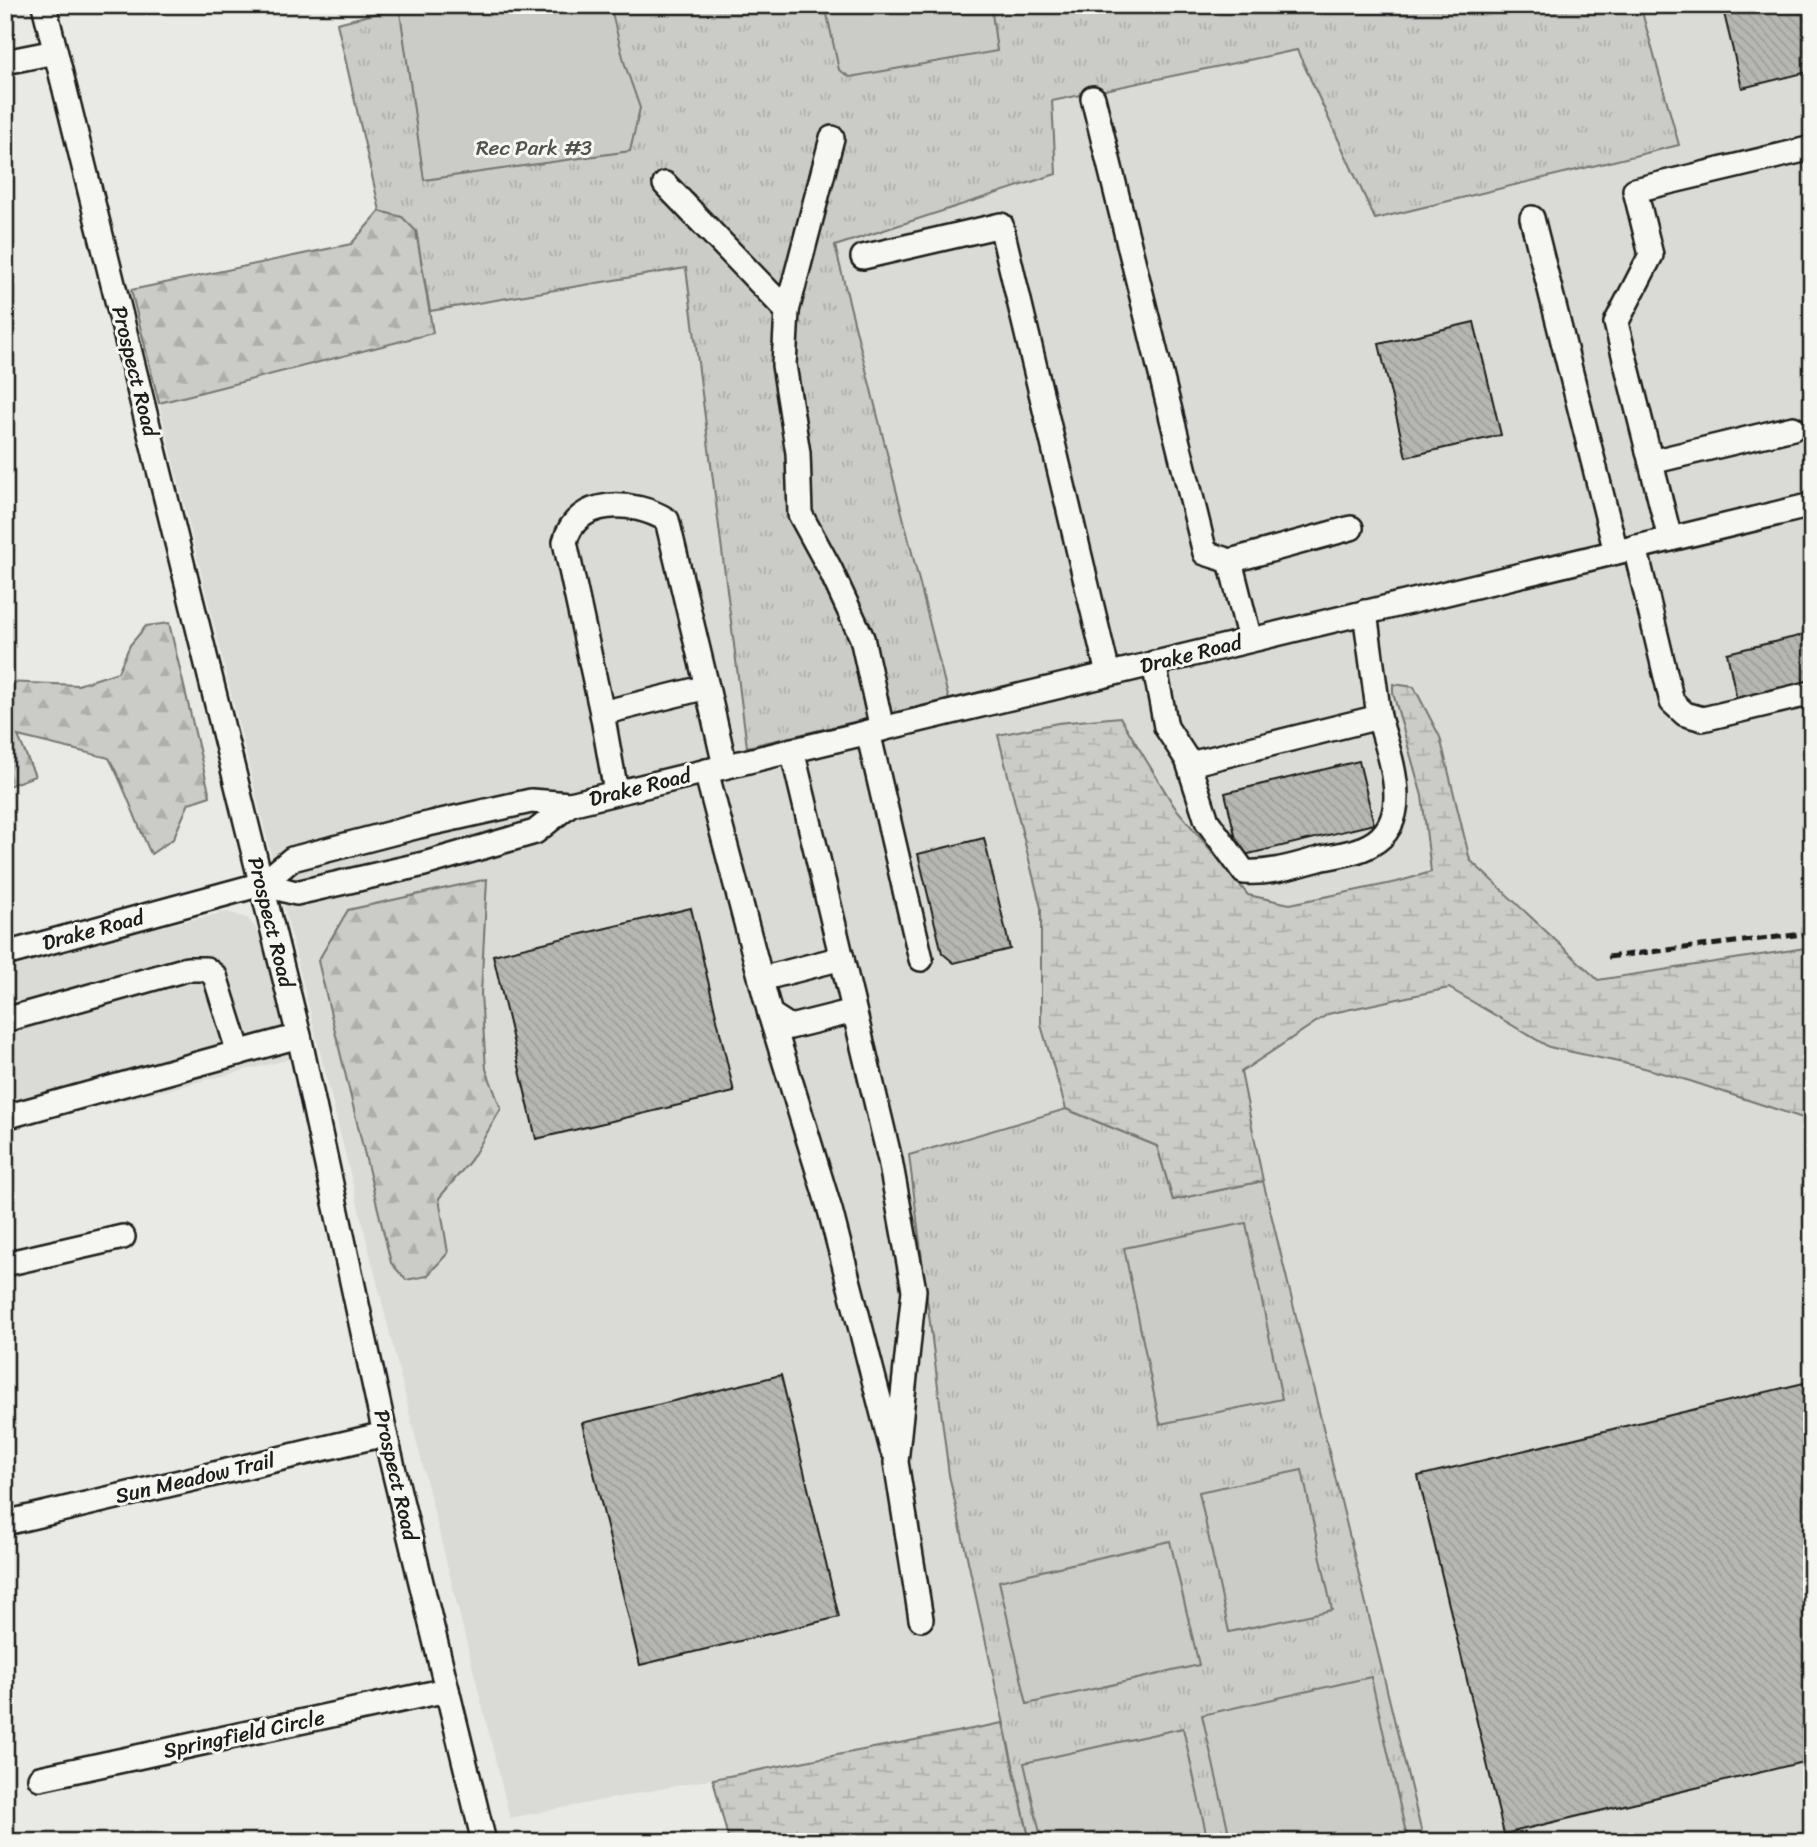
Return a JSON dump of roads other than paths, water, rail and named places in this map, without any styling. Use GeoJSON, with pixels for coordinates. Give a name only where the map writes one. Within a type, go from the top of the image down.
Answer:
{"type":"FeatureCollection","features":[{"type":"Feature","properties":{"kind":"street","name":"Prospect Road"},"geometry":{"type":"LineString","coordinates":[[44,5],[299,1036],[385,1434],[484,1842]]}},
{"type":"Feature","properties":{"kind":"street"},"geometry":{"type":"LineString","coordinates":[[5,62],[55,52]]}},
{"type":"Feature","properties":{"kind":"street"},"geometry":{"type":"LineString","coordinates":[[1093,98],[1205,553],[1230,561],[1351,528]]}},
{"type":"Feature","properties":{"kind":"street"},"geometry":{"type":"LineString","coordinates":[[832,138],[787,312],[784,365],[798,453],[800,514],[830,569],[862,638],[875,730],[921,959]]}},
{"type":"Feature","properties":{"kind":"street"},"geometry":{"type":"LineString","coordinates":[[1670,539],[1616,323],[1651,255],[1635,190],[1812,148]]}},
{"type":"Feature","properties":{"kind":"street"},"geometry":{"type":"LineString","coordinates":[[666,184],[787,312]]}},
{"type":"Feature","properties":{"kind":"street"},"geometry":{"type":"LineString","coordinates":[[1532,218],[1625,550],[1672,702],[1685,714],[1703,719],[1812,693]]}},
{"type":"Feature","properties":{"kind":"street"},"geometry":{"type":"LineString","coordinates":[[863,257],[1001,225],[1108,674]]}},
{"type":"Feature","properties":{"kind":"street"},"geometry":{"type":"LineString","coordinates":[[1651,462],[1793,428]]}},
{"type":"Feature","properties":{"kind":"street"},"geometry":{"type":"LineString","coordinates":[[616,792],[565,542],[568,530],[576,518],[596,508],[622,505],[651,510],[667,520],[707,687],[715,769],[761,979],[830,1210],[896,1462],[921,1619]]}},
{"type":"Feature","properties":{"kind":"street","name":"Drake Road"},"geometry":{"type":"LineString","coordinates":[[5,954],[262,884],[292,859],[419,826],[531,800],[570,804],[1812,505]]}},
{"type":"Feature","properties":{"kind":"street"},"geometry":{"type":"LineString","coordinates":[[1230,561],[1250,640]]}},
{"type":"Feature","properties":{"kind":"street"},"geometry":{"type":"LineString","coordinates":[[1154,663],[1166,727],[1188,762],[1207,821],[1244,872],[1265,873],[1367,847],[1387,833],[1391,823],[1396,802],[1396,783],[1379,717],[1365,612]]}},
{"type":"Feature","properties":{"kind":"street"},"geometry":{"type":"LineString","coordinates":[[602,713],[707,687]]}},
{"type":"Feature","properties":{"kind":"street"},"geometry":{"type":"LineString","coordinates":[[1188,762],[1190,764],[1379,717]]}},
{"type":"Feature","properties":{"kind":"street"},"geometry":{"type":"LineString","coordinates":[[792,750],[890,1160],[914,1290],[896,1462]]}},
{"type":"Feature","properties":{"kind":"street","name":"Drake Road"},"geometry":{"type":"LineString","coordinates":[[262,884],[296,893],[424,864],[536,832],[570,804]]}},
{"type":"Feature","properties":{"kind":"street"},"geometry":{"type":"LineString","coordinates":[[761,979],[842,958]]}},
{"type":"Feature","properties":{"kind":"street"},"geometry":{"type":"LineString","coordinates":[[5,1020],[187,969],[206,969],[215,976],[239,1053]]}},
{"type":"Feature","properties":{"kind":"street"},"geometry":{"type":"LineString","coordinates":[[770,1014],[790,1027],[854,1011]]}},
{"type":"Feature","properties":{"kind":"street"},"geometry":{"type":"LineString","coordinates":[[5,1117],[299,1036]]}},
{"type":"Feature","properties":{"kind":"street"},"geometry":{"type":"LineString","coordinates":[[5,1265],[123,1237]]}},
{"type":"Feature","properties":{"kind":"street","name":"Sun Meadow Trail"},"geometry":{"type":"LineString","coordinates":[[5,1523],[385,1434]]}},
{"type":"Feature","properties":{"kind":"street","name":"Springfield Circle"},"geometry":{"type":"LineString","coordinates":[[40,1778],[447,1690]]}},
{"type":"Feature","properties":{"kind":"railway"},"geometry":{"type":"LineString","coordinates":[[1608,957],[1812,933]]}},
{"type":"Feature","properties":{"kind":"park label","name":"Rec Park #3"},"geometry":{"type":"Point","coordinates":[534,148]}}]}
